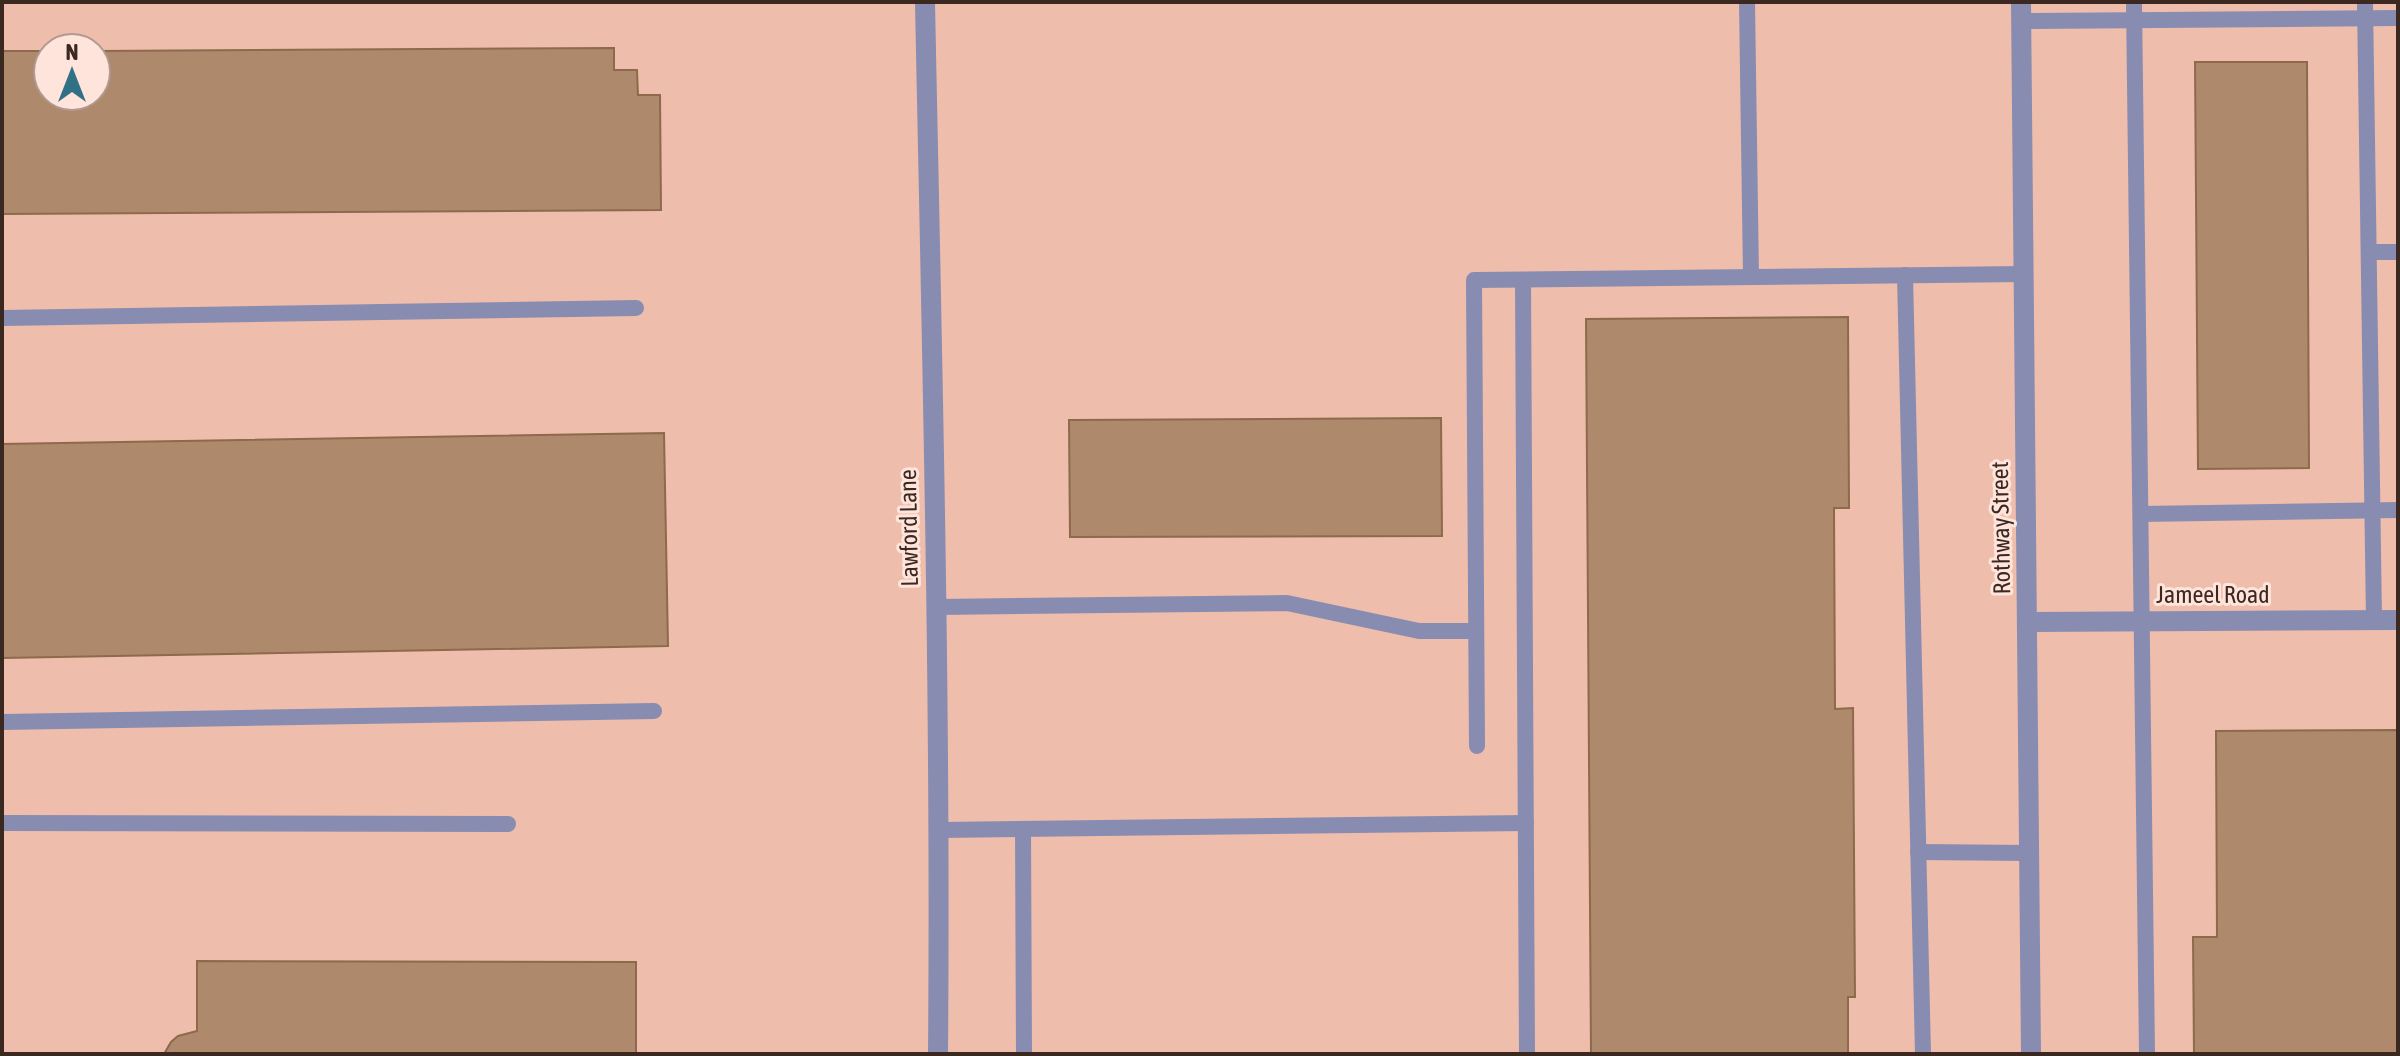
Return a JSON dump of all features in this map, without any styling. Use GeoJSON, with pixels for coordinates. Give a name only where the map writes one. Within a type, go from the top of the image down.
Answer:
{"type":"FeatureCollection","features":[{"type":"Feature","properties":{"kind":"street","name":"Lawford Lane"},"geometry":{"type":"LineString","coordinates":[[925,2],[940,830],[938,1054]]}},
{"type":"Feature","properties":{"kind":"street","name":"Rothway Street"},"geometry":{"type":"LineString","coordinates":[[2021,11],[2031,1054]]}},
{"type":"Feature","properties":{"kind":"street","name":"Jameel Road"},"geometry":{"type":"LineString","coordinates":[[2028,622],[2398,620]]}},
{"type":"Feature","properties":{"kind":"lane"},"geometry":{"type":"LineString","coordinates":[[1747,2],[1751,277]]}},
{"type":"Feature","properties":{"kind":"lane"},"geometry":{"type":"LineString","coordinates":[[2134,2],[2147,1054]]}},
{"type":"Feature","properties":{"kind":"lane"},"geometry":{"type":"LineString","coordinates":[[2365,10],[2374,620]]}},
{"type":"Feature","properties":{"kind":"lane"},"geometry":{"type":"LineString","coordinates":[[2021,11],[2134,21],[2365,10],[2398,18]]}},
{"type":"Feature","properties":{"kind":"lane"},"geometry":{"type":"LineString","coordinates":[[2369,252],[2398,252]]}},
{"type":"Feature","properties":{"kind":"lane"},"geometry":{"type":"LineString","coordinates":[[1477,746],[1474,280],[2024,274]]}},
{"type":"Feature","properties":{"kind":"lane"},"geometry":{"type":"LineString","coordinates":[[1905,275],[1923,1054]]}},
{"type":"Feature","properties":{"kind":"lane"},"geometry":{"type":"LineString","coordinates":[[1523,280],[1527,1054]]}},
{"type":"Feature","properties":{"kind":"lane"},"geometry":{"type":"LineString","coordinates":[[2,318],[636,308]]}},
{"type":"Feature","properties":{"kind":"lane"},"geometry":{"type":"LineString","coordinates":[[2141,514],[2398,510]]}},
{"type":"Feature","properties":{"kind":"lane"},"geometry":{"type":"LineString","coordinates":[[937,607],[1287,603],[1419,631],[1476,631]]}},
{"type":"Feature","properties":{"kind":"lane"},"geometry":{"type":"LineString","coordinates":[[2,722],[654,711]]}},
{"type":"Feature","properties":{"kind":"lane"},"geometry":{"type":"LineString","coordinates":[[2,823],[508,824]]}},
{"type":"Feature","properties":{"kind":"lane"},"geometry":{"type":"LineString","coordinates":[[940,830],[1526,823]]}},
{"type":"Feature","properties":{"kind":"lane"},"geometry":{"type":"LineString","coordinates":[[1023,829],[1024,1054]]}},
{"type":"Feature","properties":{"kind":"lane"},"geometry":{"type":"LineString","coordinates":[[1918,852],[2029,853]]}},
{"type":"Feature","properties":{"kind":"building"},"geometry":{"type":"Polygon","coordinates":[[[614,48],[614,70],[637,70],[638,95],[660,95],[661,210],[2,214],[2,51],[32,51],[32,112],[112,112],[112,51],[614,48]]]}},
{"type":"Feature","properties":{"kind":"building"},"geometry":{"type":"Polygon","coordinates":[[[2195,62],[2307,62],[2309,468],[2198,469],[2195,62]]]}},
{"type":"Feature","properties":{"kind":"building"},"geometry":{"type":"Polygon","coordinates":[[[1848,317],[1849,508],[1834,508],[1835,709],[1853,708],[1855,997],[1848,997],[1848,1054],[1591,1054],[1586,319],[1848,317]]]}},
{"type":"Feature","properties":{"kind":"building"},"geometry":{"type":"Polygon","coordinates":[[[1441,418],[1442,536],[1070,537],[1069,420],[1441,418]]]}},
{"type":"Feature","properties":{"kind":"building"},"geometry":{"type":"Polygon","coordinates":[[[664,433],[668,646],[2,658],[2,444],[664,433]]]}},
{"type":"Feature","properties":{"kind":"building"},"geometry":{"type":"Polygon","coordinates":[[[2398,730],[2398,1054],[2194,1054],[2193,937],[2217,937],[2216,731],[2398,730]]]}},
{"type":"Feature","properties":{"kind":"building"},"geometry":{"type":"Polygon","coordinates":[[[197,961],[636,962],[636,1054],[164,1054],[178,1036],[197,1031],[197,961]]]}}]}
